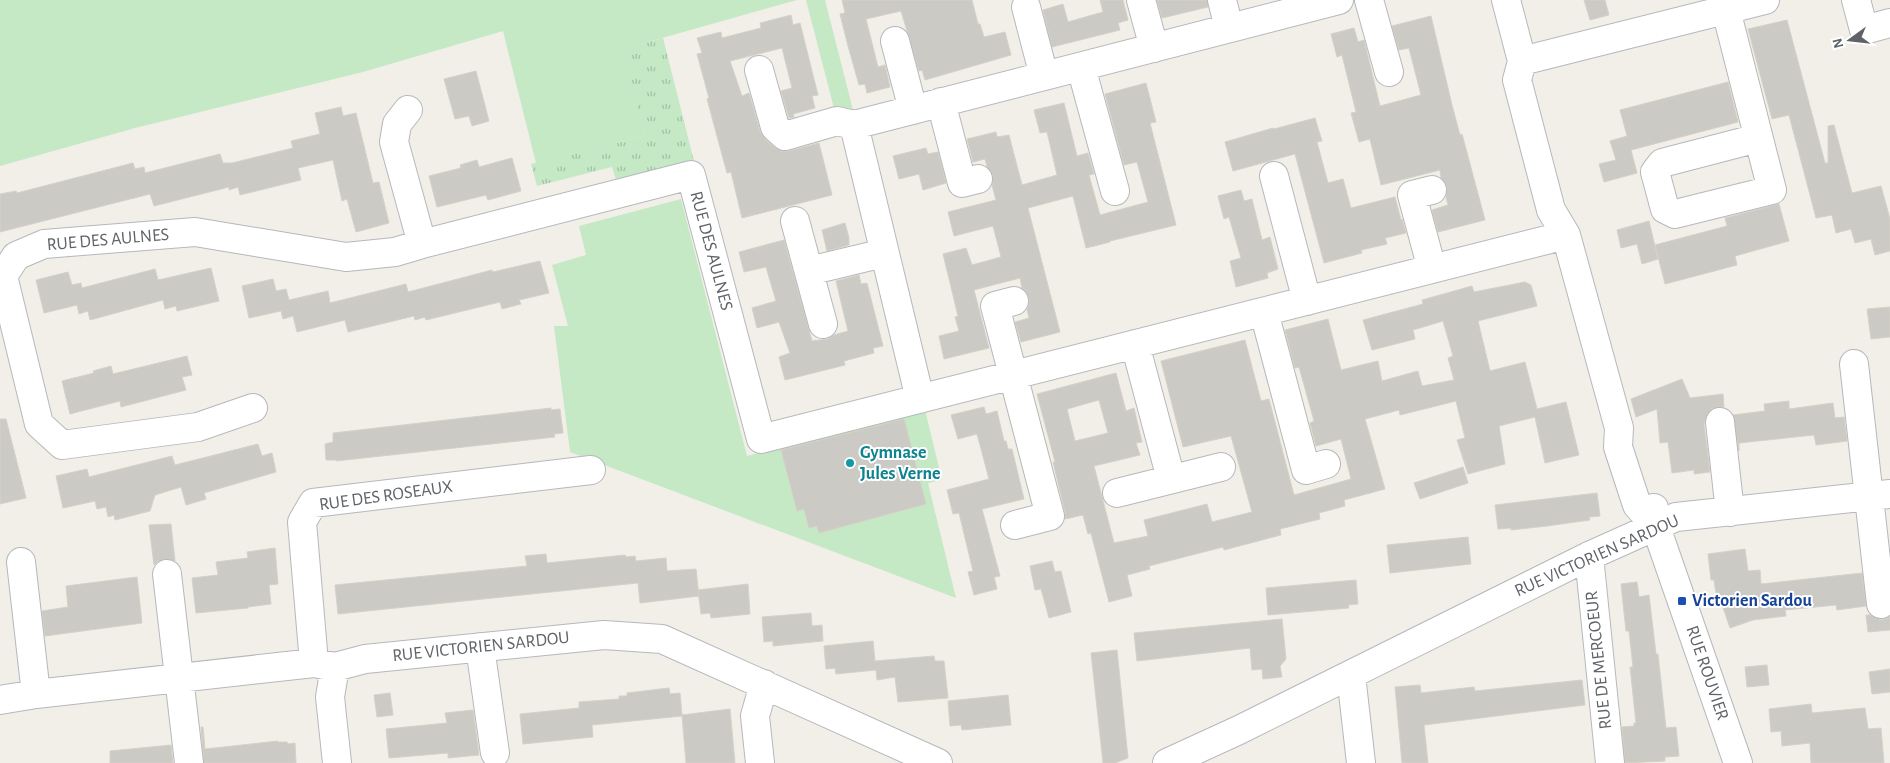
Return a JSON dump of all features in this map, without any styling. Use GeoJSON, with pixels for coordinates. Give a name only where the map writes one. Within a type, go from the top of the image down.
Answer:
{"type":"FeatureCollection","features":[{"type":"Feature","properties":{"kind":"street"},"geometry":{"type":"LineString","coordinates":[[1141,0],[1154,48]]}},
{"type":"Feature","properties":{"kind":"street"},"geometry":{"type":"LineString","coordinates":[[1222,0],[1229,28]]}},
{"type":"Feature","properties":{"kind":"street"},"geometry":{"type":"LineString","coordinates":[[1370,0],[1389,72]]}},
{"type":"Feature","properties":{"kind":"street"},"geometry":{"type":"LineString","coordinates":[[1506,0],[1522,61],[1765,0]]}},
{"type":"Feature","properties":{"kind":"street"},"geometry":{"type":"LineString","coordinates":[[1856,0],[1864,30],[1890,23]]}},
{"type":"Feature","properties":{"kind":"street"},"geometry":{"type":"LineString","coordinates":[[759,70],[775,127],[785,136],[837,121],[854,125],[1335,1]]}},
{"type":"Feature","properties":{"kind":"street"},"geometry":{"type":"LineString","coordinates":[[1026,7],[1044,76]]}},
{"type":"Feature","properties":{"kind":"street"},"geometry":{"type":"LineString","coordinates":[[1726,10],[1758,138]]}},
{"type":"Feature","properties":{"kind":"street"},"geometry":{"type":"LineString","coordinates":[[895,41],[913,110]]}},
{"type":"Feature","properties":{"kind":"street","name":"RUE ROUVIER"},"geometry":{"type":"LineString","coordinates":[[1522,61],[1518,80],[1551,210],[1566,235],[1619,428],[1618,447],[1638,505],[1656,526],[1738,763]]}},
{"type":"Feature","properties":{"kind":"street"},"geometry":{"type":"LineString","coordinates":[[1081,67],[1115,191]]}},
{"type":"Feature","properties":{"kind":"street"},"geometry":{"type":"LineString","coordinates":[[940,102],[962,183],[978,179]]}},
{"type":"Feature","properties":{"kind":"street"},"geometry":{"type":"LineString","coordinates":[[408,110],[397,124],[394,142],[422,244]]}},
{"type":"Feature","properties":{"kind":"street"},"geometry":{"type":"LineString","coordinates":[[854,125],[920,399],[1566,235]]}},
{"type":"Feature","properties":{"kind":"street","name":"RUE DES AULNES"},"geometry":{"type":"LineString","coordinates":[[252,408],[198,426],[62,445],[38,424],[3,276],[16,256],[44,244],[195,232],[346,257],[395,252],[691,175],[761,439],[920,399]]}},
{"type":"Feature","properties":{"kind":"street"},"geometry":{"type":"LineString","coordinates":[[1274,176],[1307,301]]}},
{"type":"Feature","properties":{"kind":"street"},"geometry":{"type":"LineString","coordinates":[[1432,190],[1412,195],[1432,269]]}},
{"type":"Feature","properties":{"kind":"street"},"geometry":{"type":"LineString","coordinates":[[795,221],[823,324]]}},
{"type":"Feature","properties":{"kind":"street"},"geometry":{"type":"LineString","coordinates":[[809,272],[884,253]]}},
{"type":"Feature","properties":{"kind":"street"},"geometry":{"type":"LineString","coordinates":[[1014,301],[995,306],[1050,516],[1014,525]]}},
{"type":"Feature","properties":{"kind":"street"},"geometry":{"type":"LineString","coordinates":[[1264,312],[1306,470],[1326,464]]}},
{"type":"Feature","properties":{"kind":"street"},"geometry":{"type":"LineString","coordinates":[[1135,344],[1171,479]]}},
{"type":"Feature","properties":{"kind":"street"},"geometry":{"type":"LineString","coordinates":[[1854,364],[1880,496],[1881,604]]}},
{"type":"Feature","properties":{"kind":"street"},"geometry":{"type":"LineString","coordinates":[[1720,422],[1730,512]]}},
{"type":"Feature","properties":{"kind":"street"},"geometry":{"type":"LineString","coordinates":[[1117,493],[1221,467]]}},
{"type":"Feature","properties":{"kind":"street","name":"RUE DES ROSEAUX"},"geometry":{"type":"LineString","coordinates":[[324,665],[302,522],[313,503],[591,470]]}},
{"type":"Feature","properties":{"kind":"street","name":"RUE VICTORIEN SARDOU"},"geometry":{"type":"LineString","coordinates":[[1168,763],[1208,754],[1351,675],[1588,556],[1676,517],[1880,496]]}},
{"type":"Feature","properties":{"kind":"street","name":"RUE DE MERCOEUR"},"geometry":{"type":"LineString","coordinates":[[1588,556],[1610,763]]}},
{"type":"Feature","properties":{"kind":"street"},"geometry":{"type":"LineString","coordinates":[[21,562],[36,694]]}},
{"type":"Feature","properties":{"kind":"street"},"geometry":{"type":"LineString","coordinates":[[167,574],[189,763]]}},
{"type":"Feature","properties":{"kind":"street","name":"RUE VICTORIEN SARDOU"},"geometry":{"type":"LineString","coordinates":[[0,700],[36,694],[179,678],[324,665],[364,659],[604,635],[662,639],[938,763]]}},
{"type":"Feature","properties":{"kind":"street"},"geometry":{"type":"LineString","coordinates":[[480,647],[495,753]]}},
{"type":"Feature","properties":{"kind":"street"},"geometry":{"type":"LineString","coordinates":[[324,665],[330,697],[337,763]]}},
{"type":"Feature","properties":{"kind":"street"},"geometry":{"type":"LineString","coordinates":[[1351,675],[1361,763]]}},
{"type":"Feature","properties":{"kind":"street"},"geometry":{"type":"LineString","coordinates":[[760,763],[755,716],[764,684]]}},
{"type":"Feature","properties":{"kind":"green space"},"geometry":{"type":"Polygon","coordinates":[[[0,0],[797,0],[623,49],[645,136],[536,163],[503,31],[363,72],[135,128],[0,166],[0,0]]]}},
{"type":"Feature","properties":{"kind":"green space"},"geometry":{"type":"Polygon","coordinates":[[[806,0],[825,0],[853,110],[836,116],[806,0]]]}},
{"type":"Feature","properties":{"kind":"green space"},"geometry":{"type":"Polygon","coordinates":[[[663,38],[697,173],[620,193],[612,167],[537,186],[531,164],[645,136],[622,49],[663,38]]]}},
{"type":"Feature","properties":{"kind":"green space"},"geometry":{"type":"Polygon","coordinates":[[[681,199],[747,456],[925,410],[942,480],[928,483],[956,598],[570,452],[554,326],[568,326],[552,265],[586,255],[579,226],[681,199]]]}},
{"type":"Feature","properties":{"kind":"building"},"geometry":{"type":"Polygon","coordinates":[[[842,0],[972,0],[978,24],[980,24],[984,37],[1005,32],[1011,55],[925,80],[922,70],[919,71],[901,11],[866,19],[878,67],[885,65],[890,87],[867,93],[865,84],[859,85],[848,46],[840,14],[845,13],[842,0]]]}},
{"type":"Feature","properties":{"kind":"building"},"geometry":{"type":"Polygon","coordinates":[[[1100,0],[1123,0],[1128,20],[1118,23],[1120,30],[1052,47],[1043,10],[1063,4],[1068,22],[1103,12],[1100,0]]]}},
{"type":"Feature","properties":{"kind":"building"},"geometry":{"type":"Polygon","coordinates":[[[1157,0],[1207,0],[1208,7],[1162,18],[1157,0]]]}},
{"type":"Feature","properties":{"kind":"building"},"geometry":{"type":"Polygon","coordinates":[[[1584,0],[1605,0],[1609,15],[1590,20],[1584,0]]]}},
{"type":"Feature","properties":{"kind":"building"},"geometry":{"type":"Polygon","coordinates":[[[791,15],[793,25],[800,23],[818,95],[812,96],[815,108],[793,114],[794,117],[789,118],[781,91],[792,88],[782,48],[730,61],[742,96],[749,93],[760,131],[765,139],[775,148],[782,151],[819,143],[832,195],[742,218],[731,172],[727,173],[707,99],[709,98],[697,54],[702,53],[697,38],[721,32],[722,38],[761,28],[760,23],[791,15]]]}},
{"type":"Feature","properties":{"kind":"building"},"geometry":{"type":"Polygon","coordinates":[[[1431,16],[1452,105],[1460,135],[1462,134],[1485,220],[1438,232],[1432,210],[1448,205],[1446,197],[1447,187],[1441,178],[1440,170],[1381,185],[1370,139],[1359,142],[1351,113],[1356,112],[1342,55],[1337,57],[1331,34],[1354,28],[1358,42],[1364,40],[1380,106],[1421,95],[1409,48],[1399,50],[1392,26],[1431,16]]]}},
{"type":"Feature","properties":{"kind":"building"},"geometry":{"type":"Polygon","coordinates":[[[1787,20],[1825,163],[1828,163],[1828,126],[1834,125],[1852,193],[1881,186],[1890,219],[1890,251],[1875,255],[1871,239],[1855,243],[1851,229],[1836,233],[1832,215],[1816,218],[1789,115],[1772,119],[1748,29],[1787,20]]]}},
{"type":"Feature","properties":{"kind":"building"},"geometry":{"type":"Polygon","coordinates":[[[476,71],[489,121],[472,126],[469,116],[455,119],[444,79],[476,71]]]}},
{"type":"Feature","properties":{"kind":"building"},"geometry":{"type":"Polygon","coordinates":[[[1728,82],[1738,122],[1631,150],[1637,173],[1604,182],[1599,164],[1616,160],[1610,141],[1627,136],[1620,110],[1728,82]]]}},
{"type":"Feature","properties":{"kind":"building"},"geometry":{"type":"Polygon","coordinates":[[[1146,83],[1156,122],[1150,123],[1176,225],[1086,248],[1073,196],[1028,208],[1060,332],[1021,342],[1015,322],[1029,318],[1027,309],[1029,298],[1022,288],[1020,278],[974,290],[989,348],[944,359],[939,336],[959,331],[955,317],[958,316],[943,254],[966,248],[972,265],[1001,257],[993,226],[954,236],[948,212],[996,200],[992,185],[993,175],[987,167],[985,159],[973,162],[967,139],[996,132],[997,137],[1009,135],[1022,185],[1057,175],[1047,132],[1040,133],[1034,110],[1064,103],[1077,156],[1088,153],[1094,174],[1089,175],[1100,215],[1148,202],[1137,162],[1124,165],[1105,94],[1146,83]]]}},
{"type":"Feature","properties":{"kind":"building"},"geometry":{"type":"Polygon","coordinates":[[[341,107],[343,116],[356,113],[373,183],[379,182],[389,223],[356,232],[347,199],[342,201],[333,160],[298,168],[301,180],[240,195],[238,187],[229,190],[229,187],[154,206],[150,194],[0,232],[0,194],[16,191],[17,193],[133,163],[135,169],[144,167],[145,173],[220,154],[223,163],[232,163],[293,148],[291,141],[320,134],[315,113],[341,107]]]}},
{"type":"Feature","properties":{"kind":"building"},"geometry":{"type":"Polygon","coordinates":[[[1315,118],[1322,141],[1317,142],[1328,183],[1343,179],[1351,208],[1395,197],[1406,233],[1385,238],[1387,244],[1361,250],[1362,253],[1324,263],[1295,154],[1233,171],[1225,142],[1315,118]]]}},
{"type":"Feature","properties":{"kind":"building"},"geometry":{"type":"Polygon","coordinates":[[[926,148],[928,154],[938,152],[946,183],[923,190],[919,174],[899,179],[893,156],[926,148]]]}},
{"type":"Feature","properties":{"kind":"building"},"geometry":{"type":"Polygon","coordinates":[[[512,158],[521,191],[488,200],[486,195],[437,207],[429,176],[461,168],[460,165],[477,160],[479,167],[512,158]]]}},
{"type":"Feature","properties":{"kind":"building"},"geometry":{"type":"Polygon","coordinates":[[[1241,190],[1244,201],[1252,199],[1262,240],[1270,237],[1278,269],[1267,273],[1268,278],[1236,287],[1230,261],[1241,258],[1229,217],[1224,219],[1218,196],[1241,190]]]}},
{"type":"Feature","properties":{"kind":"building"},"geometry":{"type":"Polygon","coordinates":[[[1779,204],[1789,241],[1735,256],[1737,265],[1665,284],[1655,245],[1727,226],[1725,218],[1779,204]]]}},
{"type":"Feature","properties":{"kind":"building"},"geometry":{"type":"Polygon","coordinates":[[[1649,221],[1658,259],[1642,264],[1637,244],[1621,248],[1617,230],[1649,221]]]}},
{"type":"Feature","properties":{"kind":"building"},"geometry":{"type":"Polygon","coordinates":[[[845,223],[849,245],[827,251],[822,230],[845,223]]]}},
{"type":"Feature","properties":{"kind":"building"},"geometry":{"type":"Polygon","coordinates":[[[784,240],[812,341],[828,339],[848,331],[836,281],[859,275],[861,284],[867,283],[883,346],[873,348],[874,353],[844,361],[845,365],[785,380],[779,357],[790,353],[779,322],[757,328],[752,308],[776,301],[766,267],[744,272],[739,252],[784,240]]]}},
{"type":"Feature","properties":{"kind":"building"},"geometry":{"type":"Polygon","coordinates":[[[540,261],[549,293],[519,300],[521,304],[502,309],[500,302],[426,320],[425,317],[415,320],[414,316],[348,332],[345,320],[297,332],[293,316],[283,319],[281,311],[249,318],[242,286],[273,279],[276,291],[286,289],[289,300],[328,291],[330,303],[406,284],[408,292],[492,270],[493,272],[540,261]]]}},
{"type":"Feature","properties":{"kind":"building"},"geometry":{"type":"Polygon","coordinates":[[[211,268],[219,301],[177,311],[176,306],[165,309],[163,300],[90,320],[88,311],[79,314],[77,305],[44,313],[36,280],[68,272],[72,285],[81,283],[82,288],[155,269],[158,280],[211,268]]]}},
{"type":"Feature","properties":{"kind":"building"},"geometry":{"type":"Polygon","coordinates":[[[1525,282],[1531,285],[1537,306],[1478,321],[1490,371],[1525,362],[1537,409],[1566,402],[1579,455],[1545,463],[1535,417],[1499,426],[1505,464],[1468,474],[1457,440],[1465,438],[1456,401],[1400,415],[1399,410],[1365,419],[1385,489],[1344,500],[1345,506],[1319,513],[1320,519],[1280,529],[1281,535],[1224,550],[1223,547],[1149,566],[1150,569],[1127,575],[1132,596],[1109,602],[1091,533],[1088,534],[1083,515],[1065,519],[1053,462],[1055,462],[1037,394],[1116,373],[1126,411],[1134,408],[1142,442],[1136,443],[1140,455],[1094,466],[1114,543],[1148,536],[1144,520],[1207,504],[1212,522],[1252,512],[1231,436],[1183,447],[1161,361],[1245,340],[1261,401],[1269,399],[1294,495],[1351,479],[1341,439],[1316,446],[1310,423],[1314,421],[1299,367],[1295,368],[1285,330],[1328,319],[1341,370],[1378,361],[1382,381],[1418,371],[1422,386],[1454,380],[1448,358],[1453,356],[1443,321],[1413,330],[1415,339],[1372,350],[1363,320],[1423,304],[1422,300],[1472,286],[1474,292],[1525,282]],[[1099,400],[1067,409],[1075,441],[1108,433],[1099,400]]]}},
{"type":"Feature","properties":{"kind":"building"},"geometry":{"type":"Polygon","coordinates":[[[1890,307],[1890,337],[1871,339],[1867,309],[1890,307]]]}},
{"type":"Feature","properties":{"kind":"building"},"geometry":{"type":"Polygon","coordinates":[[[187,356],[192,375],[182,377],[186,390],[121,407],[120,401],[70,414],[62,381],[94,373],[93,371],[111,366],[113,374],[187,356]]]}},
{"type":"Feature","properties":{"kind":"building"},"geometry":{"type":"Polygon","coordinates":[[[1682,379],[1690,398],[1723,394],[1724,407],[1711,409],[1706,416],[1704,424],[1710,472],[1694,474],[1694,470],[1672,473],[1668,442],[1660,443],[1657,409],[1636,417],[1631,399],[1682,379]]]}},
{"type":"Feature","properties":{"kind":"building"},"geometry":{"type":"Polygon","coordinates":[[[1789,401],[1789,409],[1833,403],[1835,418],[1844,417],[1847,441],[1816,445],[1814,435],[1739,443],[1739,451],[1733,415],[1765,411],[1764,404],[1789,401]]]}},
{"type":"Feature","properties":{"kind":"building"},"geometry":{"type":"Polygon","coordinates":[[[984,407],[986,414],[997,411],[1004,441],[1006,441],[1008,449],[1012,449],[1024,499],[982,509],[1000,576],[994,577],[997,589],[974,595],[968,572],[973,571],[959,513],[953,514],[947,490],[989,479],[977,434],[958,439],[951,415],[984,407]]]}},
{"type":"Feature","properties":{"kind":"building"},"geometry":{"type":"Polygon","coordinates":[[[551,408],[551,410],[560,409],[563,433],[554,434],[555,437],[336,461],[326,460],[325,444],[333,442],[333,433],[551,408]]]}},
{"type":"Feature","properties":{"kind":"building"},"geometry":{"type":"Polygon","coordinates":[[[0,419],[6,419],[26,498],[0,504],[0,419]]]}},
{"type":"Feature","properties":{"kind":"building","name":"Gymnase Jules Verne"},"geometry":{"type":"Polygon","coordinates":[[[904,419],[926,504],[819,533],[817,526],[809,528],[804,509],[797,511],[781,450],[904,419]]]}},
{"type":"Feature","properties":{"kind":"building"},"geometry":{"type":"Polygon","coordinates":[[[258,444],[262,456],[272,453],[276,472],[204,493],[206,499],[186,505],[181,487],[155,495],[150,511],[115,520],[114,515],[108,517],[106,507],[97,509],[95,501],[63,508],[56,476],[87,469],[89,477],[172,456],[175,465],[258,444]]]}},
{"type":"Feature","properties":{"kind":"building"},"geometry":{"type":"Polygon","coordinates":[[[1463,467],[1468,483],[1420,499],[1414,483],[1463,467]]]}},
{"type":"Feature","properties":{"kind":"building"},"geometry":{"type":"Polygon","coordinates":[[[1597,493],[1600,516],[1589,517],[1590,520],[1511,530],[1511,528],[1498,529],[1495,505],[1597,493]]]}},
{"type":"Feature","properties":{"kind":"building"},"geometry":{"type":"Polygon","coordinates":[[[171,524],[175,561],[165,559],[158,561],[154,565],[149,525],[171,524]]]}},
{"type":"Feature","properties":{"kind":"building"},"geometry":{"type":"Polygon","coordinates":[[[1468,537],[1471,564],[1390,573],[1387,545],[1468,537]]]}},
{"type":"Feature","properties":{"kind":"building"},"geometry":{"type":"Polygon","coordinates":[[[275,548],[278,584],[269,585],[271,604],[196,613],[192,578],[218,575],[216,562],[248,558],[247,552],[275,548]]]}},
{"type":"Feature","properties":{"kind":"building"},"geometry":{"type":"Polygon","coordinates":[[[1745,549],[1748,571],[1760,570],[1761,584],[1862,573],[1866,606],[1837,610],[1836,605],[1785,610],[1786,616],[1753,620],[1730,628],[1718,593],[1716,593],[1714,580],[1711,580],[1708,554],[1745,549]]]}},
{"type":"Feature","properties":{"kind":"building"},"geometry":{"type":"Polygon","coordinates":[[[546,554],[547,563],[625,555],[626,557],[635,556],[636,561],[666,558],[667,571],[696,569],[699,596],[640,603],[638,583],[338,614],[335,585],[527,566],[525,556],[546,554]]]}},
{"type":"Feature","properties":{"kind":"building"},"geometry":{"type":"Polygon","coordinates":[[[1052,561],[1055,572],[1061,571],[1071,612],[1049,618],[1041,589],[1035,590],[1030,566],[1052,561]]]}},
{"type":"Feature","properties":{"kind":"building"},"geometry":{"type":"Polygon","coordinates":[[[137,577],[142,623],[45,636],[42,611],[68,607],[66,586],[137,577]]]}},
{"type":"Feature","properties":{"kind":"building"},"geometry":{"type":"Polygon","coordinates":[[[1356,580],[1358,604],[1348,605],[1349,608],[1268,615],[1266,588],[1356,580]]]}},
{"type":"Feature","properties":{"kind":"building"},"geometry":{"type":"Polygon","coordinates":[[[1637,582],[1639,597],[1649,595],[1666,728],[1676,727],[1679,756],[1665,757],[1665,761],[1625,763],[1622,727],[1634,726],[1634,723],[1636,723],[1630,667],[1633,667],[1629,631],[1626,631],[1621,584],[1637,582]]]}},
{"type":"Feature","properties":{"kind":"building"},"geometry":{"type":"Polygon","coordinates":[[[748,584],[750,614],[711,618],[710,613],[701,614],[698,590],[748,584]]]}},
{"type":"Feature","properties":{"kind":"building"},"geometry":{"type":"Polygon","coordinates":[[[811,613],[812,626],[822,625],[823,641],[773,646],[773,641],[764,642],[762,617],[811,613]]]}},
{"type":"Feature","properties":{"kind":"building"},"geometry":{"type":"Polygon","coordinates":[[[1866,615],[1882,620],[1890,617],[1890,630],[1868,632],[1866,615]]]}},
{"type":"Feature","properties":{"kind":"building"},"geometry":{"type":"Polygon","coordinates":[[[1282,619],[1286,659],[1280,666],[1282,677],[1263,679],[1262,669],[1252,670],[1250,648],[1137,661],[1134,633],[1282,619]]]}},
{"type":"Feature","properties":{"kind":"building"},"geometry":{"type":"Polygon","coordinates":[[[873,641],[875,661],[934,656],[935,661],[944,661],[948,698],[898,702],[895,677],[877,680],[876,670],[836,674],[835,668],[826,669],[824,646],[873,641]]]}},
{"type":"Feature","properties":{"kind":"building"},"geometry":{"type":"Polygon","coordinates":[[[1117,650],[1128,758],[1115,763],[1103,763],[1091,653],[1117,650]]]}},
{"type":"Feature","properties":{"kind":"building"},"geometry":{"type":"Polygon","coordinates":[[[1767,665],[1769,685],[1747,687],[1745,667],[1767,665]]]}},
{"type":"Feature","properties":{"kind":"building"},"geometry":{"type":"Polygon","coordinates":[[[1890,669],[1890,692],[1872,694],[1869,672],[1890,669]]]}},
{"type":"Feature","properties":{"kind":"building"},"geometry":{"type":"Polygon","coordinates":[[[1582,680],[1585,705],[1424,725],[1428,763],[1402,763],[1395,687],[1420,685],[1421,693],[1474,687],[1475,691],[1582,680]]]}},
{"type":"Feature","properties":{"kind":"building"},"geometry":{"type":"Polygon","coordinates":[[[669,688],[670,694],[680,693],[682,715],[730,709],[735,763],[686,763],[682,716],[592,725],[593,737],[523,744],[520,714],[579,708],[579,702],[619,699],[619,696],[627,696],[627,693],[669,688]]]}},
{"type":"Feature","properties":{"kind":"building"},"geometry":{"type":"Polygon","coordinates":[[[390,693],[393,715],[377,717],[374,695],[390,693]]]}},
{"type":"Feature","properties":{"kind":"building"},"geometry":{"type":"Polygon","coordinates":[[[1008,695],[1011,725],[962,730],[961,725],[950,726],[948,701],[1008,695]]]}},
{"type":"Feature","properties":{"kind":"building"},"geometry":{"type":"Polygon","coordinates":[[[1811,704],[1812,713],[1865,708],[1868,729],[1881,728],[1884,763],[1811,763],[1810,743],[1782,746],[1781,731],[1771,732],[1769,709],[1811,704]]]}},
{"type":"Feature","properties":{"kind":"building"},"geometry":{"type":"Polygon","coordinates":[[[473,710],[479,755],[448,758],[448,753],[389,758],[386,729],[447,723],[445,713],[473,710]]]}},
{"type":"Feature","properties":{"kind":"building"},"geometry":{"type":"Polygon","coordinates":[[[201,727],[203,727],[205,749],[278,741],[287,742],[288,744],[295,743],[296,763],[204,763],[201,727]]]}},
{"type":"Feature","properties":{"kind":"building"},"geometry":{"type":"Polygon","coordinates":[[[171,745],[173,763],[110,763],[110,751],[171,745]]]}},
{"type":"Feature","properties":{"kind":"place","name":"Gymnase Jules Verne"},"geometry":{"type":"Point","coordinates":[850,463]}},
{"type":"Feature","properties":{"kind":"place","name":"Victorien Sardou"},"geometry":{"type":"Point","coordinates":[1682,601]}}]}
